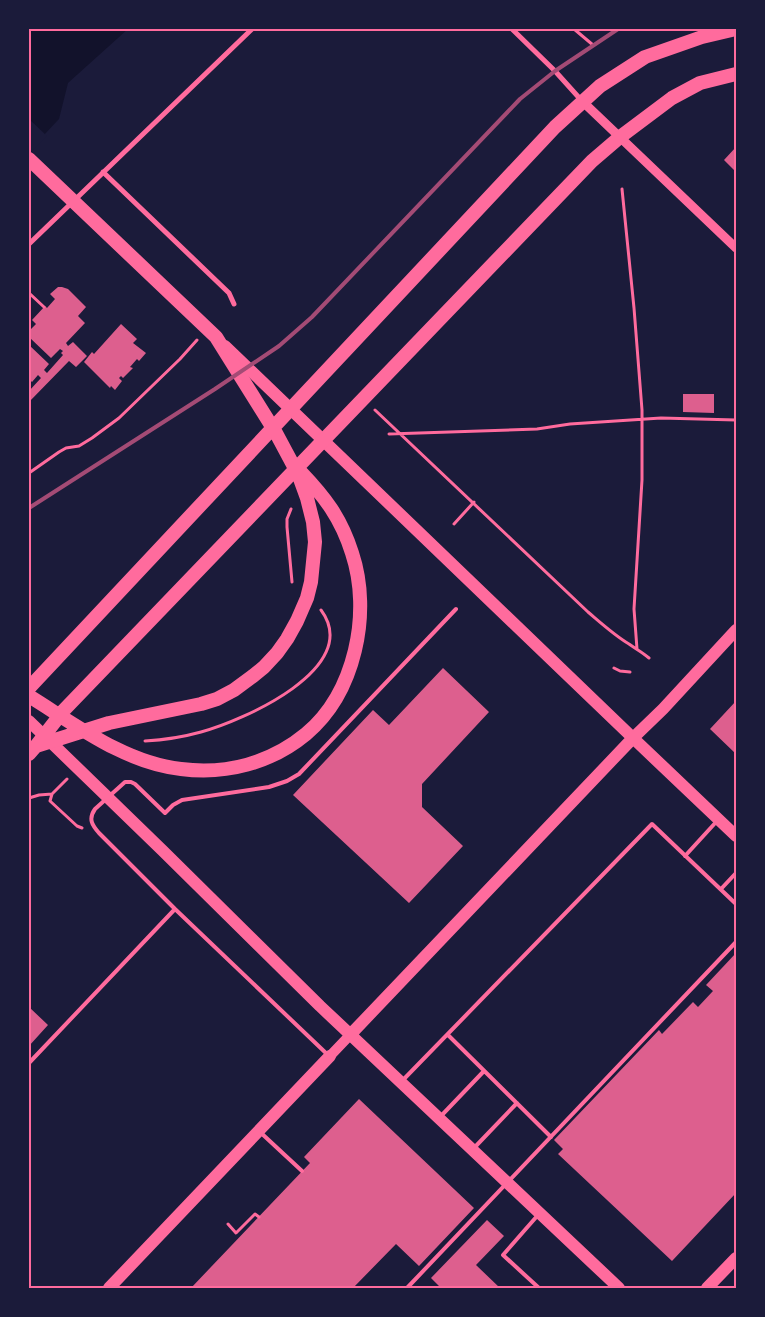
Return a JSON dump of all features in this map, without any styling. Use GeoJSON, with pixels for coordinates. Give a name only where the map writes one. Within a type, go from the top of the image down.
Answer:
{"type":"FeatureCollection","features":[{"type":"Feature","properties":{"kind":"highway"},"geometry":{"type":"LineString","coordinates":[[29,688],[548,134],[582,102],[600,86],[645,57],[702,37],[736,29]]}},
{"type":"Feature","properties":{"kind":"highway"},"geometry":{"type":"LineString","coordinates":[[32,750],[64,710],[592,161],[620,137],[672,98],[700,83],[736,74]]}},
{"type":"Feature","properties":{"kind":"highway"},"geometry":{"type":"LineString","coordinates":[[29,158],[216,337],[287,451],[307,498],[313,522],[315,542],[311,582],[307,598],[297,622],[277,653],[264,667],[234,690],[217,699],[201,704],[109,722],[32,750]]}},
{"type":"Feature","properties":{"kind":"highway"},"geometry":{"type":"LineString","coordinates":[[29,696],[126,753],[166,767],[183,770],[209,771],[250,764],[287,748],[306,734],[329,708],[338,693],[352,660],[357,643],[360,599],[353,555],[340,522],[331,506],[297,467]]}},
{"type":"Feature","properties":{"kind":"main road"},"geometry":{"type":"LineString","coordinates":[[216,337],[736,836]]}},
{"type":"Feature","properties":{"kind":"main road"},"geometry":{"type":"LineString","coordinates":[[110,1288],[633,738],[663,709],[736,630]]}},
{"type":"Feature","properties":{"kind":"main road"},"geometry":{"type":"LineString","coordinates":[[29,721],[350,1035],[619,1288]]}},
{"type":"Feature","properties":{"kind":"main road"},"geometry":{"type":"LineString","coordinates":[[707,1288],[736,1258]]}},
{"type":"Feature","properties":{"kind":"street"},"geometry":{"type":"LineString","coordinates":[[29,244],[252,29]]}},
{"type":"Feature","properties":{"kind":"street"},"geometry":{"type":"LineString","coordinates":[[512,29],[555,70],[582,102],[736,248]]}},
{"type":"Feature","properties":{"kind":"street"},"geometry":{"type":"LineString","coordinates":[[103,172],[229,293],[234,304]]}},
{"type":"Feature","properties":{"kind":"lane"},"geometry":{"type":"LineString","coordinates":[[330,1056],[99,833],[92,825],[91,820],[95,810],[125,782],[135,784],[165,813],[182,800],[270,787],[287,781],[299,774],[456,609]]}},
{"type":"Feature","properties":{"kind":"lane"},"geometry":{"type":"LineString","coordinates":[[685,856],[719,819]]}},
{"type":"Feature","properties":{"kind":"lane"},"geometry":{"type":"LineString","coordinates":[[401,1083],[652,824],[736,904]]}},
{"type":"Feature","properties":{"kind":"lane"},"geometry":{"type":"LineString","coordinates":[[721,889],[736,872]]}},
{"type":"Feature","properties":{"kind":"lane"},"geometry":{"type":"LineString","coordinates":[[29,1063],[176,909]]}},
{"type":"Feature","properties":{"kind":"lane"},"geometry":{"type":"LineString","coordinates":[[407,1288],[736,942]]}},
{"type":"Feature","properties":{"kind":"lane"},"geometry":{"type":"LineString","coordinates":[[448,1034],[550,1138]]}},
{"type":"Feature","properties":{"kind":"lane"},"geometry":{"type":"LineString","coordinates":[[439,1119],[484,1071]]}},
{"type":"Feature","properties":{"kind":"lane"},"geometry":{"type":"LineString","coordinates":[[472,1150],[517,1103]]}},
{"type":"Feature","properties":{"kind":"lane"},"geometry":{"type":"LineString","coordinates":[[259,1131],[302,1171]]}},
{"type":"Feature","properties":{"kind":"lane"},"geometry":{"type":"LineString","coordinates":[[539,1288],[503,1255],[540,1214]]}},
{"type":"Feature","properties":{"kind":"path"},"geometry":{"type":"LineString","coordinates":[[574,29],[593,45]]}},
{"type":"Feature","properties":{"kind":"path"},"geometry":{"type":"LineString","coordinates":[[622,189],[635,317],[642,420],[642,480],[634,610],[637,648]]}},
{"type":"Feature","properties":{"kind":"path"},"geometry":{"type":"LineString","coordinates":[[29,293],[44,308]]}},
{"type":"Feature","properties":{"kind":"path"},"geometry":{"type":"LineString","coordinates":[[29,473],[59,452],[66,448],[78,446],[106,428],[138,400],[194,344]]}},
{"type":"Feature","properties":{"kind":"path"},"geometry":{"type":"LineString","coordinates":[[363,399],[474,502],[588,612],[617,636],[649,658]]}},
{"type":"Feature","properties":{"kind":"path"},"geometry":{"type":"LineString","coordinates":[[389,434],[537,428],[661,418],[736,420]]}},
{"type":"Feature","properties":{"kind":"path"},"geometry":{"type":"LineString","coordinates":[[454,524],[474,502]]}},
{"type":"Feature","properties":{"kind":"path"},"geometry":{"type":"LineString","coordinates":[[289,553],[298,553]]}},
{"type":"Feature","properties":{"kind":"path"},"geometry":{"type":"LineString","coordinates":[[137,742],[202,732],[257,711],[295,687],[319,663],[326,653],[331,655]]}},
{"type":"Feature","properties":{"kind":"path"},"geometry":{"type":"LineString","coordinates":[[614,668],[626,673],[630,672]]}},
{"type":"Feature","properties":{"kind":"path"},"geometry":{"type":"LineString","coordinates":[[69,777],[52,794],[50,801],[77,826],[99,833]]}},
{"type":"Feature","properties":{"kind":"path"},"geometry":{"type":"LineString","coordinates":[[29,798],[52,794]]}},
{"type":"Feature","properties":{"kind":"path"},"geometry":{"type":"LineString","coordinates":[[228,1224],[236,1232],[255,1214],[259,1217]]}},
{"type":"Feature","properties":{"kind":"shaded area"},"geometry":{"type":"Polygon","coordinates":[[[29,29],[128,29],[68,83],[59,119],[29,151],[29,29]]]}},
{"type":"Feature","properties":{"kind":"pier"},"geometry":{"type":"Polygon","coordinates":[[[29,119],[47,136],[29,154],[29,119]]]}},
{"type":"Feature","properties":{"kind":"building"},"geometry":{"type":"Polygon","coordinates":[[[736,147],[736,172],[724,160],[736,147]]]}},
{"type":"Feature","properties":{"kind":"building"},"geometry":{"type":"Polygon","coordinates":[[[58,287],[68,289],[86,307],[78,316],[85,323],[66,343],[68,346],[73,342],[87,356],[76,367],[69,361],[29,402],[29,391],[41,378],[38,375],[32,382],[29,379],[29,345],[49,364],[44,370],[47,373],[63,355],[61,353],[63,351],[60,349],[51,358],[29,337],[29,331],[36,324],[32,320],[45,306],[47,308],[55,299],[50,294],[58,287]]]}},
{"type":"Feature","properties":{"kind":"building"},"geometry":{"type":"Polygon","coordinates":[[[121,324],[137,339],[133,343],[146,353],[139,361],[137,359],[130,367],[133,368],[123,378],[121,376],[119,378],[122,381],[115,390],[111,386],[110,388],[84,362],[92,352],[94,354],[121,324]]]}},
{"type":"Feature","properties":{"kind":"building"},"geometry":{"type":"Polygon","coordinates":[[[683,394],[714,394],[714,413],[683,412],[683,394]]]}},
{"type":"Feature","properties":{"kind":"building"},"geometry":{"type":"Polygon","coordinates":[[[443,668],[489,712],[422,784],[422,807],[463,846],[409,903],[293,795],[373,710],[389,725],[443,668]]]}},
{"type":"Feature","properties":{"kind":"building"},"geometry":{"type":"Polygon","coordinates":[[[736,701],[736,754],[710,729],[736,701]]]}},
{"type":"Feature","properties":{"kind":"building"},"geometry":{"type":"Polygon","coordinates":[[[736,953],[736,1193],[672,1261],[558,1154],[563,1149],[554,1140],[659,1030],[662,1034],[693,1002],[698,1007],[713,991],[706,985],[736,953]]]}},
{"type":"Feature","properties":{"kind":"building"},"geometry":{"type":"Polygon","coordinates":[[[29,1007],[48,1025],[29,1046],[29,1007]]]}},
{"type":"Feature","properties":{"kind":"building"},"geometry":{"type":"Polygon","coordinates":[[[359,1099],[474,1208],[419,1266],[396,1244],[353,1288],[191,1288],[310,1163],[304,1157],[359,1099]]]}},
{"type":"Feature","properties":{"kind":"building"},"geometry":{"type":"Polygon","coordinates":[[[487,1220],[504,1236],[476,1265],[500,1288],[441,1288],[431,1278],[487,1220]]]}},
{"type":"Feature","properties":{"kind":"railway"},"geometry":{"type":"LineString","coordinates":[[29,508],[279,346],[312,317],[520,99],[555,71],[618,29]]}}]}
